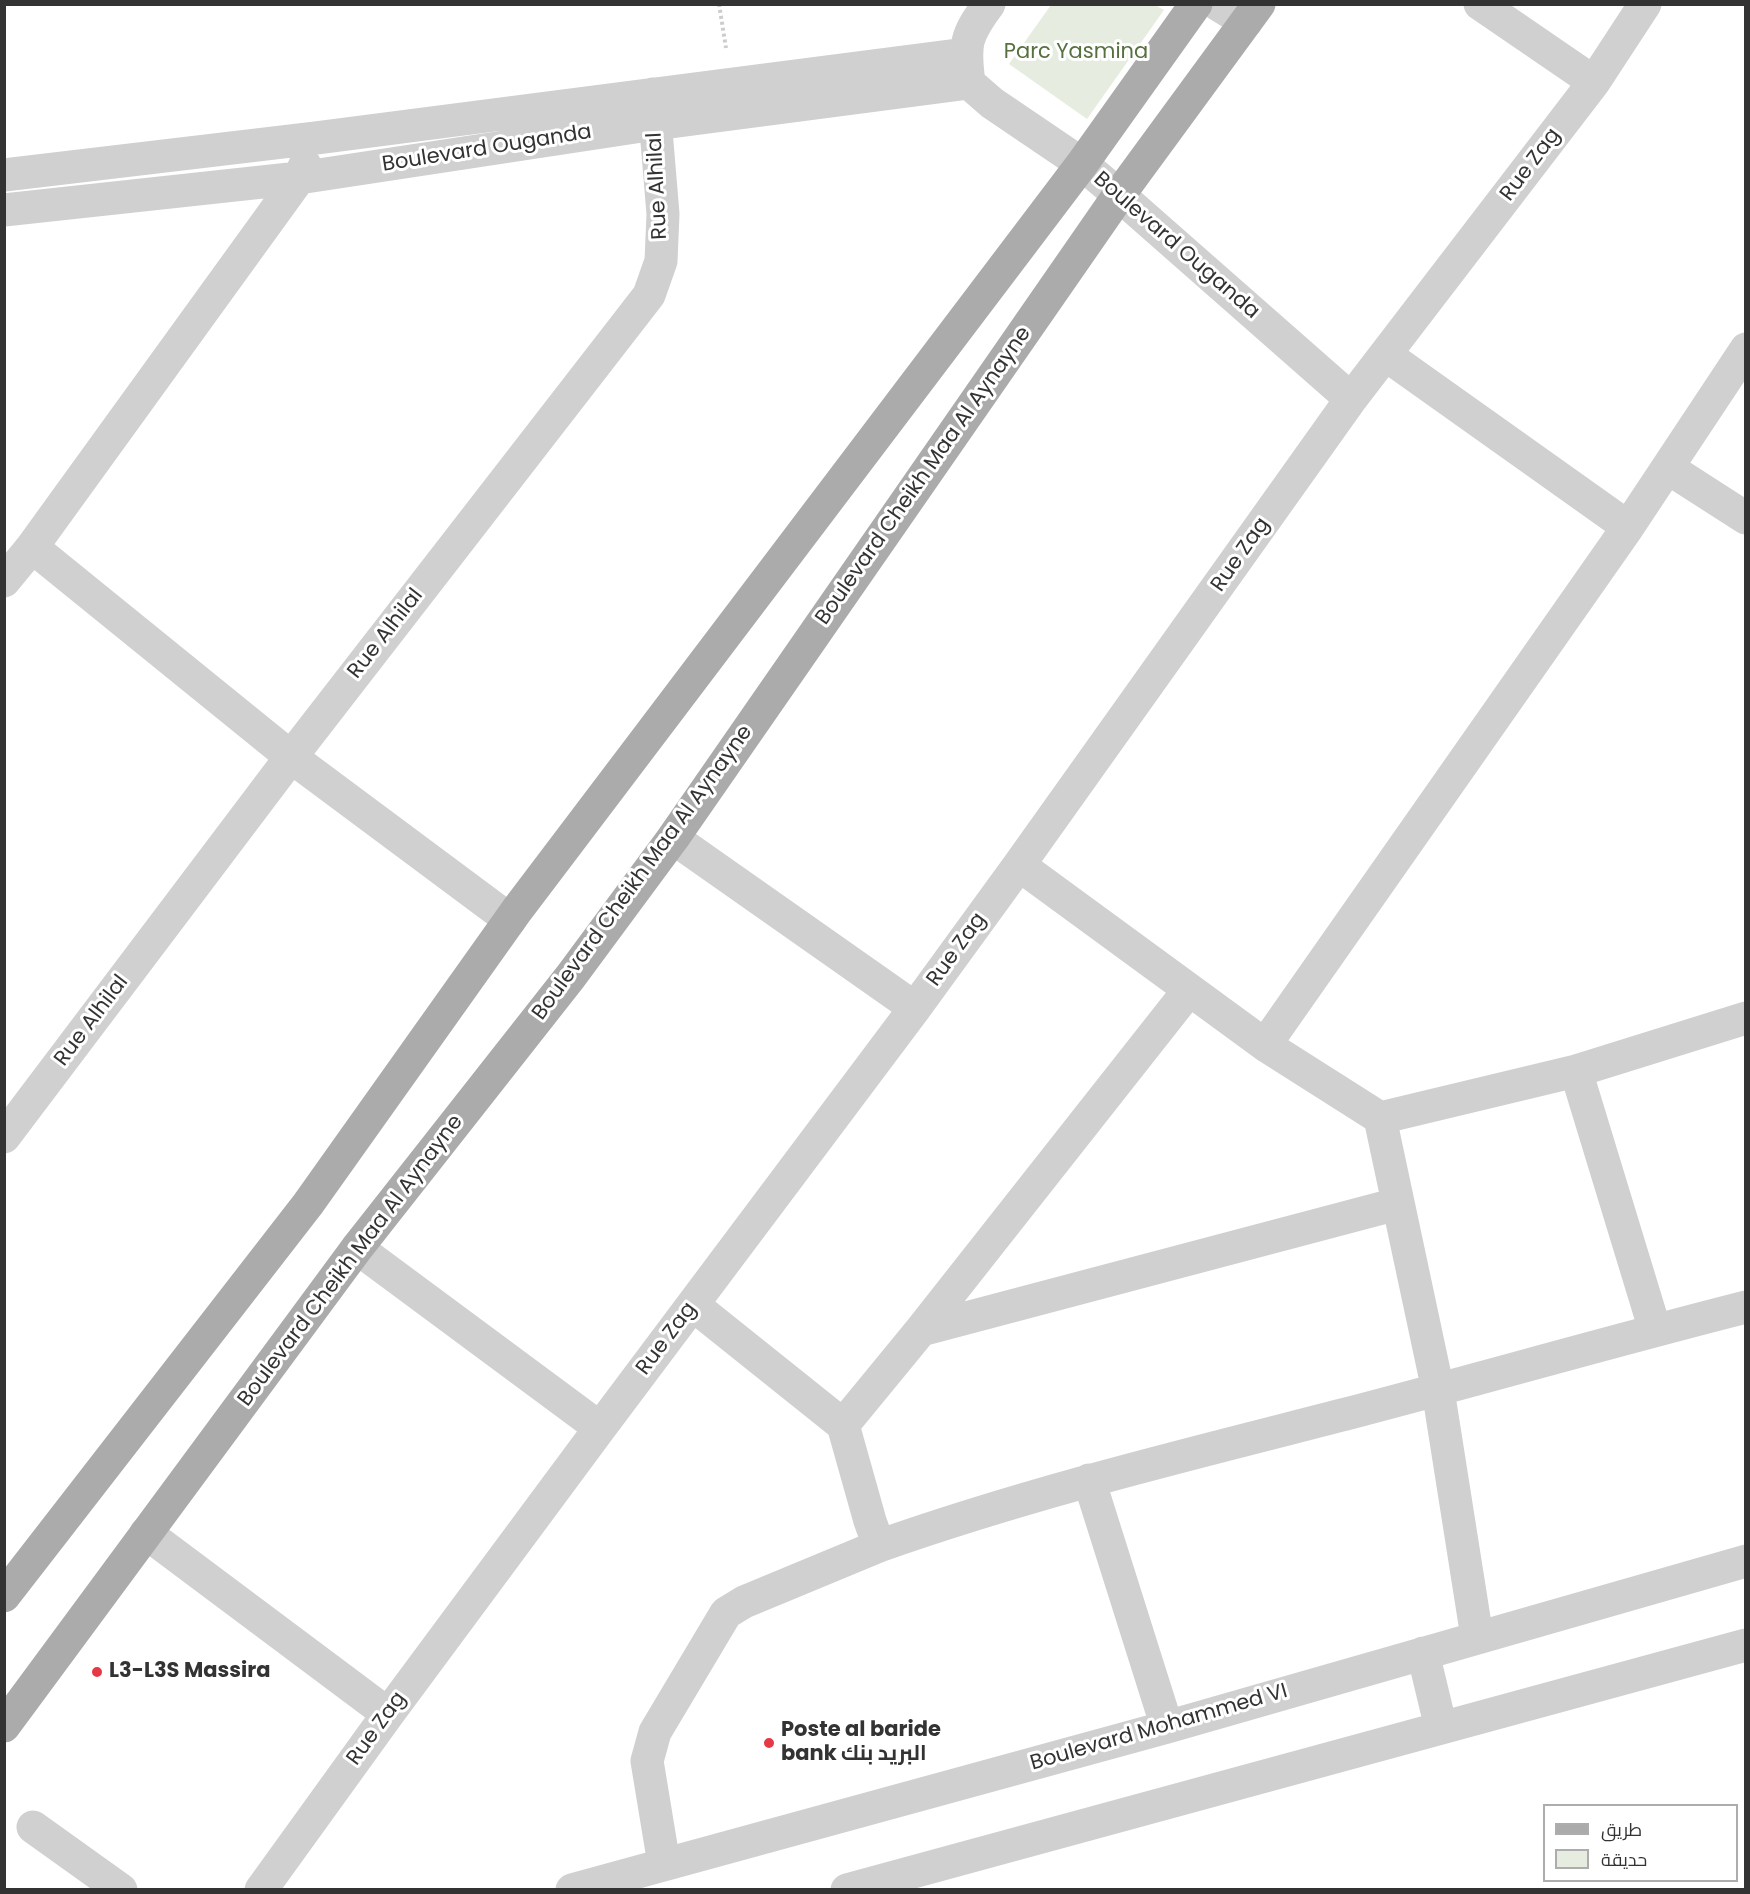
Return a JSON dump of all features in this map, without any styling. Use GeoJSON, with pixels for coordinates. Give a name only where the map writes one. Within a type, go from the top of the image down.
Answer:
{"type":"FeatureCollection","features":[{"type":"Feature","properties":{"kind":"main road"},"geometry":{"type":"LineString","coordinates":[[4,1596],[308,1204],[510,920],[1082,164],[1196,4]]}},
{"type":"Feature","properties":{"kind":"main road","name":"Boulevard Cheikh Maa Al Aynayne"},"geometry":{"type":"LineString","coordinates":[[4,1726],[357,1248],[571,976],[673,838],[1119,195],[1253,13]]}},
{"type":"Feature","properties":{"kind":"street"},"geometry":{"type":"LineString","coordinates":[[975,80],[973,27],[988,4]]}},
{"type":"Feature","properties":{"kind":"street"},"geometry":{"type":"LineString","coordinates":[[1217,4],[1253,13]]}},
{"type":"Feature","properties":{"kind":"street"},"geometry":{"type":"LineString","coordinates":[[1480,4],[1594,81]]}},
{"type":"Feature","properties":{"kind":"street","name":"Rue Zag"},"geometry":{"type":"LineString","coordinates":[[261,1890],[600,1428],[915,1008],[1351,399],[1594,81],[1646,4]]}},
{"type":"Feature","properties":{"kind":"street","name":"Boulevard Ouganda"},"geometry":{"type":"LineString","coordinates":[[4,175],[316,138],[975,80]]}},
{"type":"Feature","properties":{"kind":"street","name":"Boulevard Ouganda"},"geometry":{"type":"LineString","coordinates":[[4,210],[299,178],[654,109],[732,84],[975,80],[1119,195],[1351,399]]}},
{"type":"Feature","properties":{"kind":"street","name":"Rue Alhilal"},"geometry":{"type":"LineString","coordinates":[[4,1137],[291,757],[649,295],[661,261],[663,214],[654,109]]}},
{"type":"Feature","properties":{"kind":"street"},"geometry":{"type":"LineString","coordinates":[[4,581],[32,547],[299,178],[316,138]]}},
{"type":"Feature","properties":{"kind":"street"},"geometry":{"type":"LineString","coordinates":[[1265,1045],[1628,527],[1746,349]]}},
{"type":"Feature","properties":{"kind":"street"},"geometry":{"type":"LineString","coordinates":[[1386,355],[1628,527]]}},
{"type":"Feature","properties":{"kind":"street"},"geometry":{"type":"LineString","coordinates":[[1668,468],[1746,518]]}},
{"type":"Feature","properties":{"kind":"street"},"geometry":{"type":"LineString","coordinates":[[32,547],[291,757],[510,920]]}},
{"type":"Feature","properties":{"kind":"street"},"geometry":{"type":"LineString","coordinates":[[673,838],[915,1008]]}},
{"type":"Feature","properties":{"kind":"street"},"geometry":{"type":"LineString","coordinates":[[1019,865],[1265,1045],[1380,1118],[1576,1071],[1746,1018]]}},
{"type":"Feature","properties":{"kind":"street"},"geometry":{"type":"LineString","coordinates":[[843,1425],[921,1330],[1189,990]]}},
{"type":"Feature","properties":{"kind":"street"},"geometry":{"type":"LineString","coordinates":[[1576,1071],[1654,1330]]}},
{"type":"Feature","properties":{"kind":"street"},"geometry":{"type":"LineString","coordinates":[[1380,1118],[1438,1390],[1477,1637]]}},
{"type":"Feature","properties":{"kind":"street"},"geometry":{"type":"LineString","coordinates":[[921,1330],[1397,1204]]}},
{"type":"Feature","properties":{"kind":"street"},"geometry":{"type":"LineString","coordinates":[[357,1248],[600,1428]]}},
{"type":"Feature","properties":{"kind":"street"},"geometry":{"type":"LineString","coordinates":[[693,1305],[843,1425],[879,1546]]}},
{"type":"Feature","properties":{"kind":"street"},"geometry":{"type":"LineString","coordinates":[[664,1863],[646,1761],[655,1732],[726,1613],[744,1602],[879,1546],[1089,1480],[1438,1390],[1746,1307]]}},
{"type":"Feature","properties":{"kind":"street"},"geometry":{"type":"LineString","coordinates":[[1089,1480],[1167,1727]]}},
{"type":"Feature","properties":{"kind":"street"},"geometry":{"type":"LineString","coordinates":[[146,1533],[388,1714]]}},
{"type":"Feature","properties":{"kind":"street","name":"Boulevard Mohammed VI"},"geometry":{"type":"LineString","coordinates":[[572,1890],[1167,1727],[1746,1561]]}},
{"type":"Feature","properties":{"kind":"street"},"geometry":{"type":"LineString","coordinates":[[847,1890],[917,1880],[1441,1728],[1746,1646]]}},
{"type":"Feature","properties":{"kind":"street"},"geometry":{"type":"LineString","coordinates":[[1423,1653],[1441,1728]]}},
{"type":"Feature","properties":{"kind":"street"},"geometry":{"type":"LineString","coordinates":[[33,1827],[121,1890]]}},
{"type":"Feature","properties":{"kind":"path"},"geometry":{"type":"LineString","coordinates":[[719,4],[732,84]]}},
{"type":"Feature","properties":{"kind":"green space","name":"Parc Yasmina"},"geometry":{"type":"Polygon","coordinates":[[[1051,5],[1155,5],[1164,10],[1087,119],[1009,64],[1051,5]]]}},
{"type":"Feature","properties":{"kind":"place","name":"L3-L3S Massira"},"geometry":{"type":"Point","coordinates":[97,1672]}},
{"type":"Feature","properties":{"kind":"place","name":"Poste al baride bank البريد بنك"},"geometry":{"type":"Point","coordinates":[769,1743]}}]}
